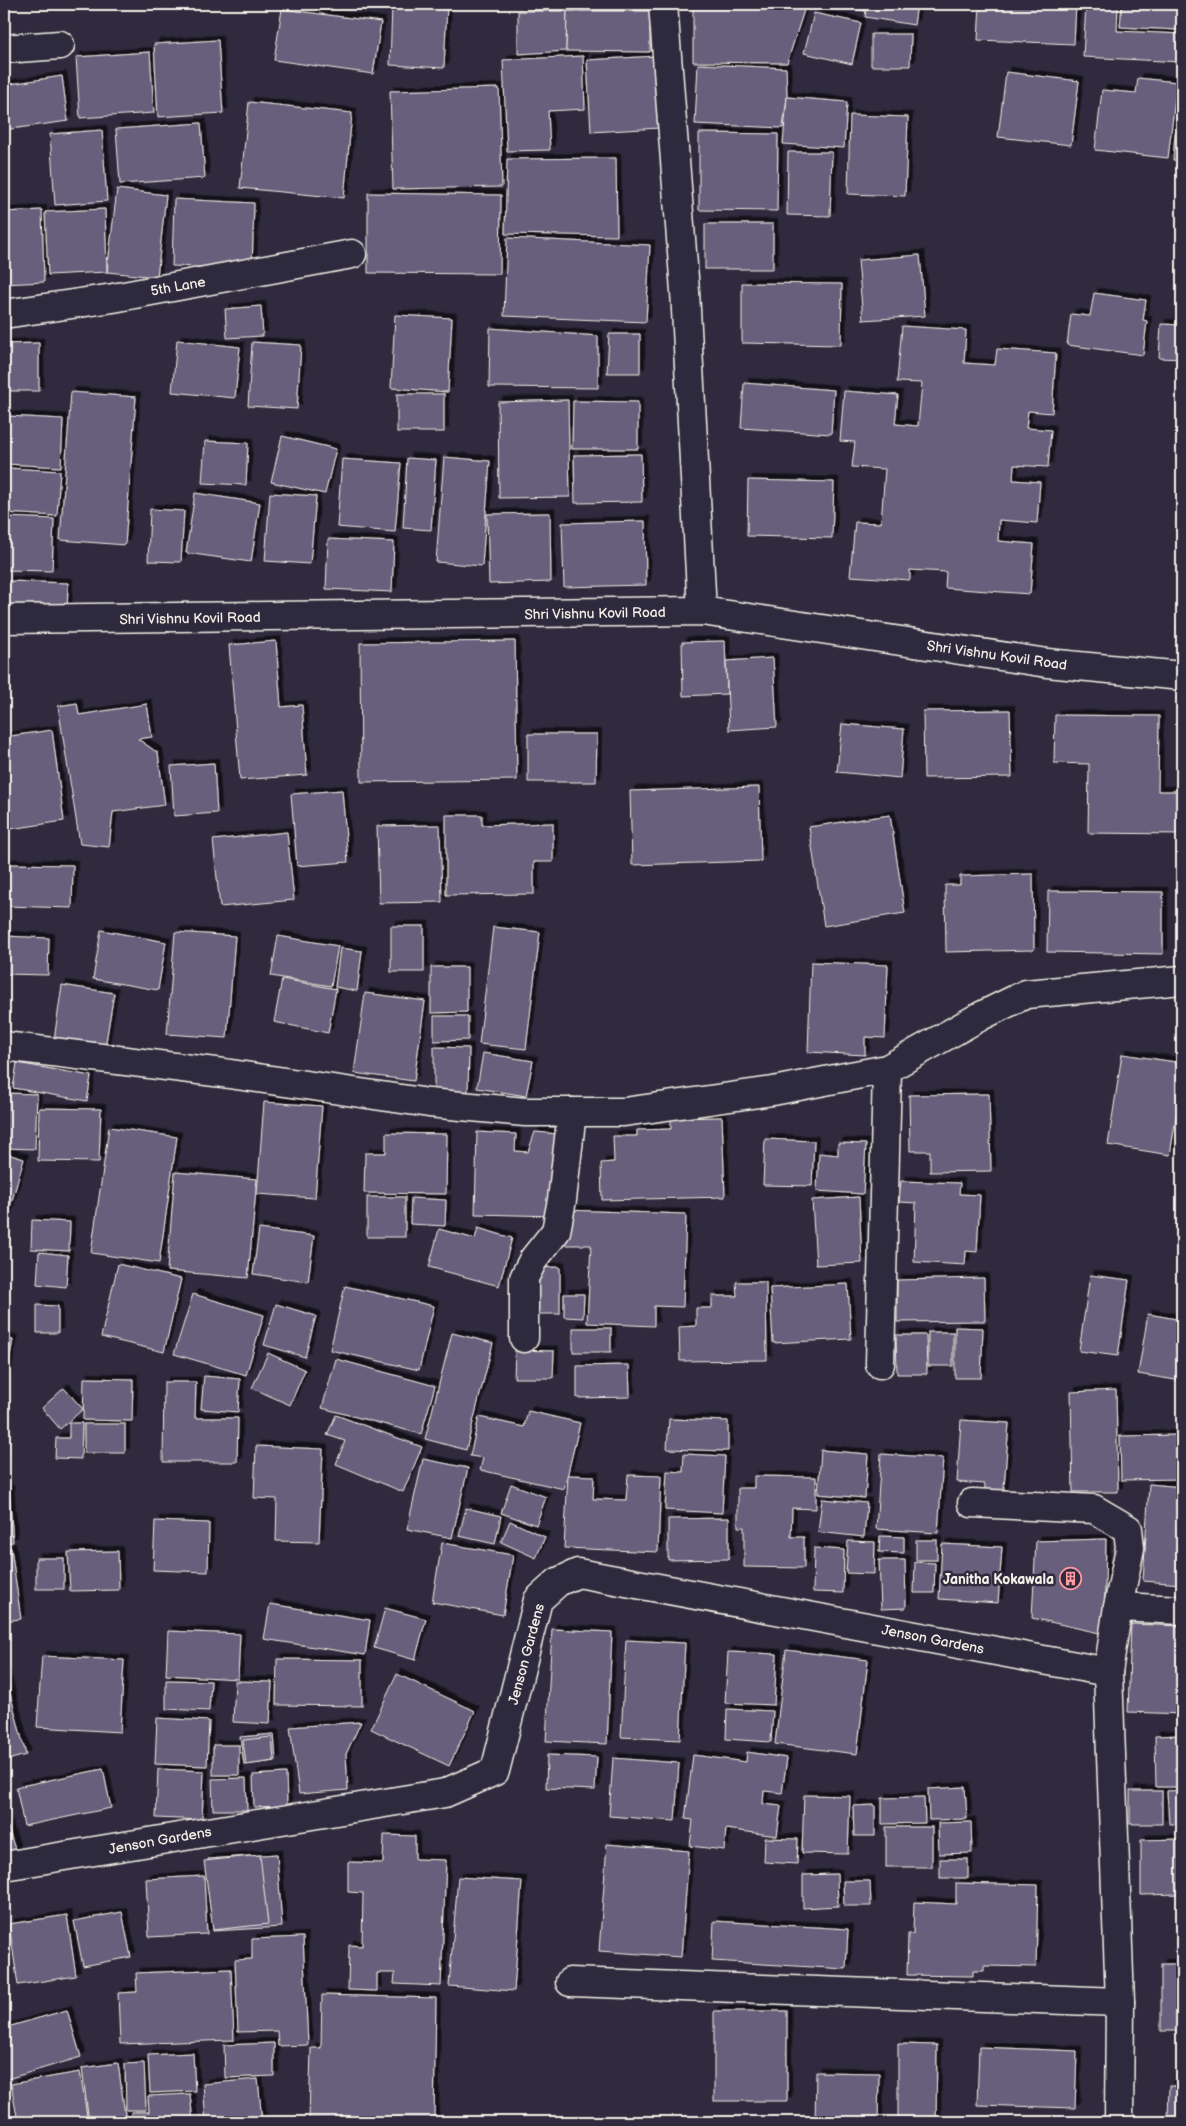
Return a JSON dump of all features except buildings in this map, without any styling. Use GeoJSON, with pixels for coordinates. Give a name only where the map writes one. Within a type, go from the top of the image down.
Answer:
{"type":"FeatureCollection","features":[{"type":"Feature","properties":{"kind":"street"},"geometry":{"type":"LineString","coordinates":[[663,4],[685,292],[702,611]]}},
{"type":"Feature","properties":{"kind":"street"},"geometry":{"type":"LineString","coordinates":[[4,49],[60,45]]}},
{"type":"Feature","properties":{"kind":"street","name":"5th Lane"},"geometry":{"type":"LineString","coordinates":[[4,314],[113,298],[352,254]]}},
{"type":"Feature","properties":{"kind":"street","name":"Shri Vishnu Kovil Road"},"geometry":{"type":"LineString","coordinates":[[4,619],[702,611],[1046,663],[1182,676]]}},
{"type":"Feature","properties":{"kind":"street"},"geometry":{"type":"LineString","coordinates":[[4,1046],[223,1073],[429,1103],[525,1112],[624,1112],[773,1092],[887,1069],[981,1016],[1026,994],[1182,980]]}},
{"type":"Feature","properties":{"kind":"street"},"geometry":{"type":"LineString","coordinates":[[880,1364],[887,1069]]}},
{"type":"Feature","properties":{"kind":"street"},"geometry":{"type":"LineString","coordinates":[[524,1338],[524,1278],[533,1260],[556,1230],[562,1200],[572,1112]]}},
{"type":"Feature","properties":{"kind":"street"},"geometry":{"type":"LineString","coordinates":[[972,1502],[1094,1509],[1128,1529],[1130,1548],[1118,1607],[1108,1672],[1120,2002],[1119,2122]]}},
{"type":"Feature","properties":{"kind":"street","name":"Jenson Gardens"},"geometry":{"type":"LineString","coordinates":[[4,1866],[445,1793],[495,1771],[538,1600],[558,1582],[578,1573],[1108,1672]]}},
{"type":"Feature","properties":{"kind":"street"},"geometry":{"type":"LineString","coordinates":[[1118,1607],[1182,1610]]}},
{"type":"Feature","properties":{"kind":"street"},"geometry":{"type":"LineString","coordinates":[[570,1982],[1120,2002]]}},
{"type":"Feature","properties":{"kind":"place","name":"Janitha Kokawala"},"geometry":{"type":"Point","coordinates":[1070,1579]}}]}
